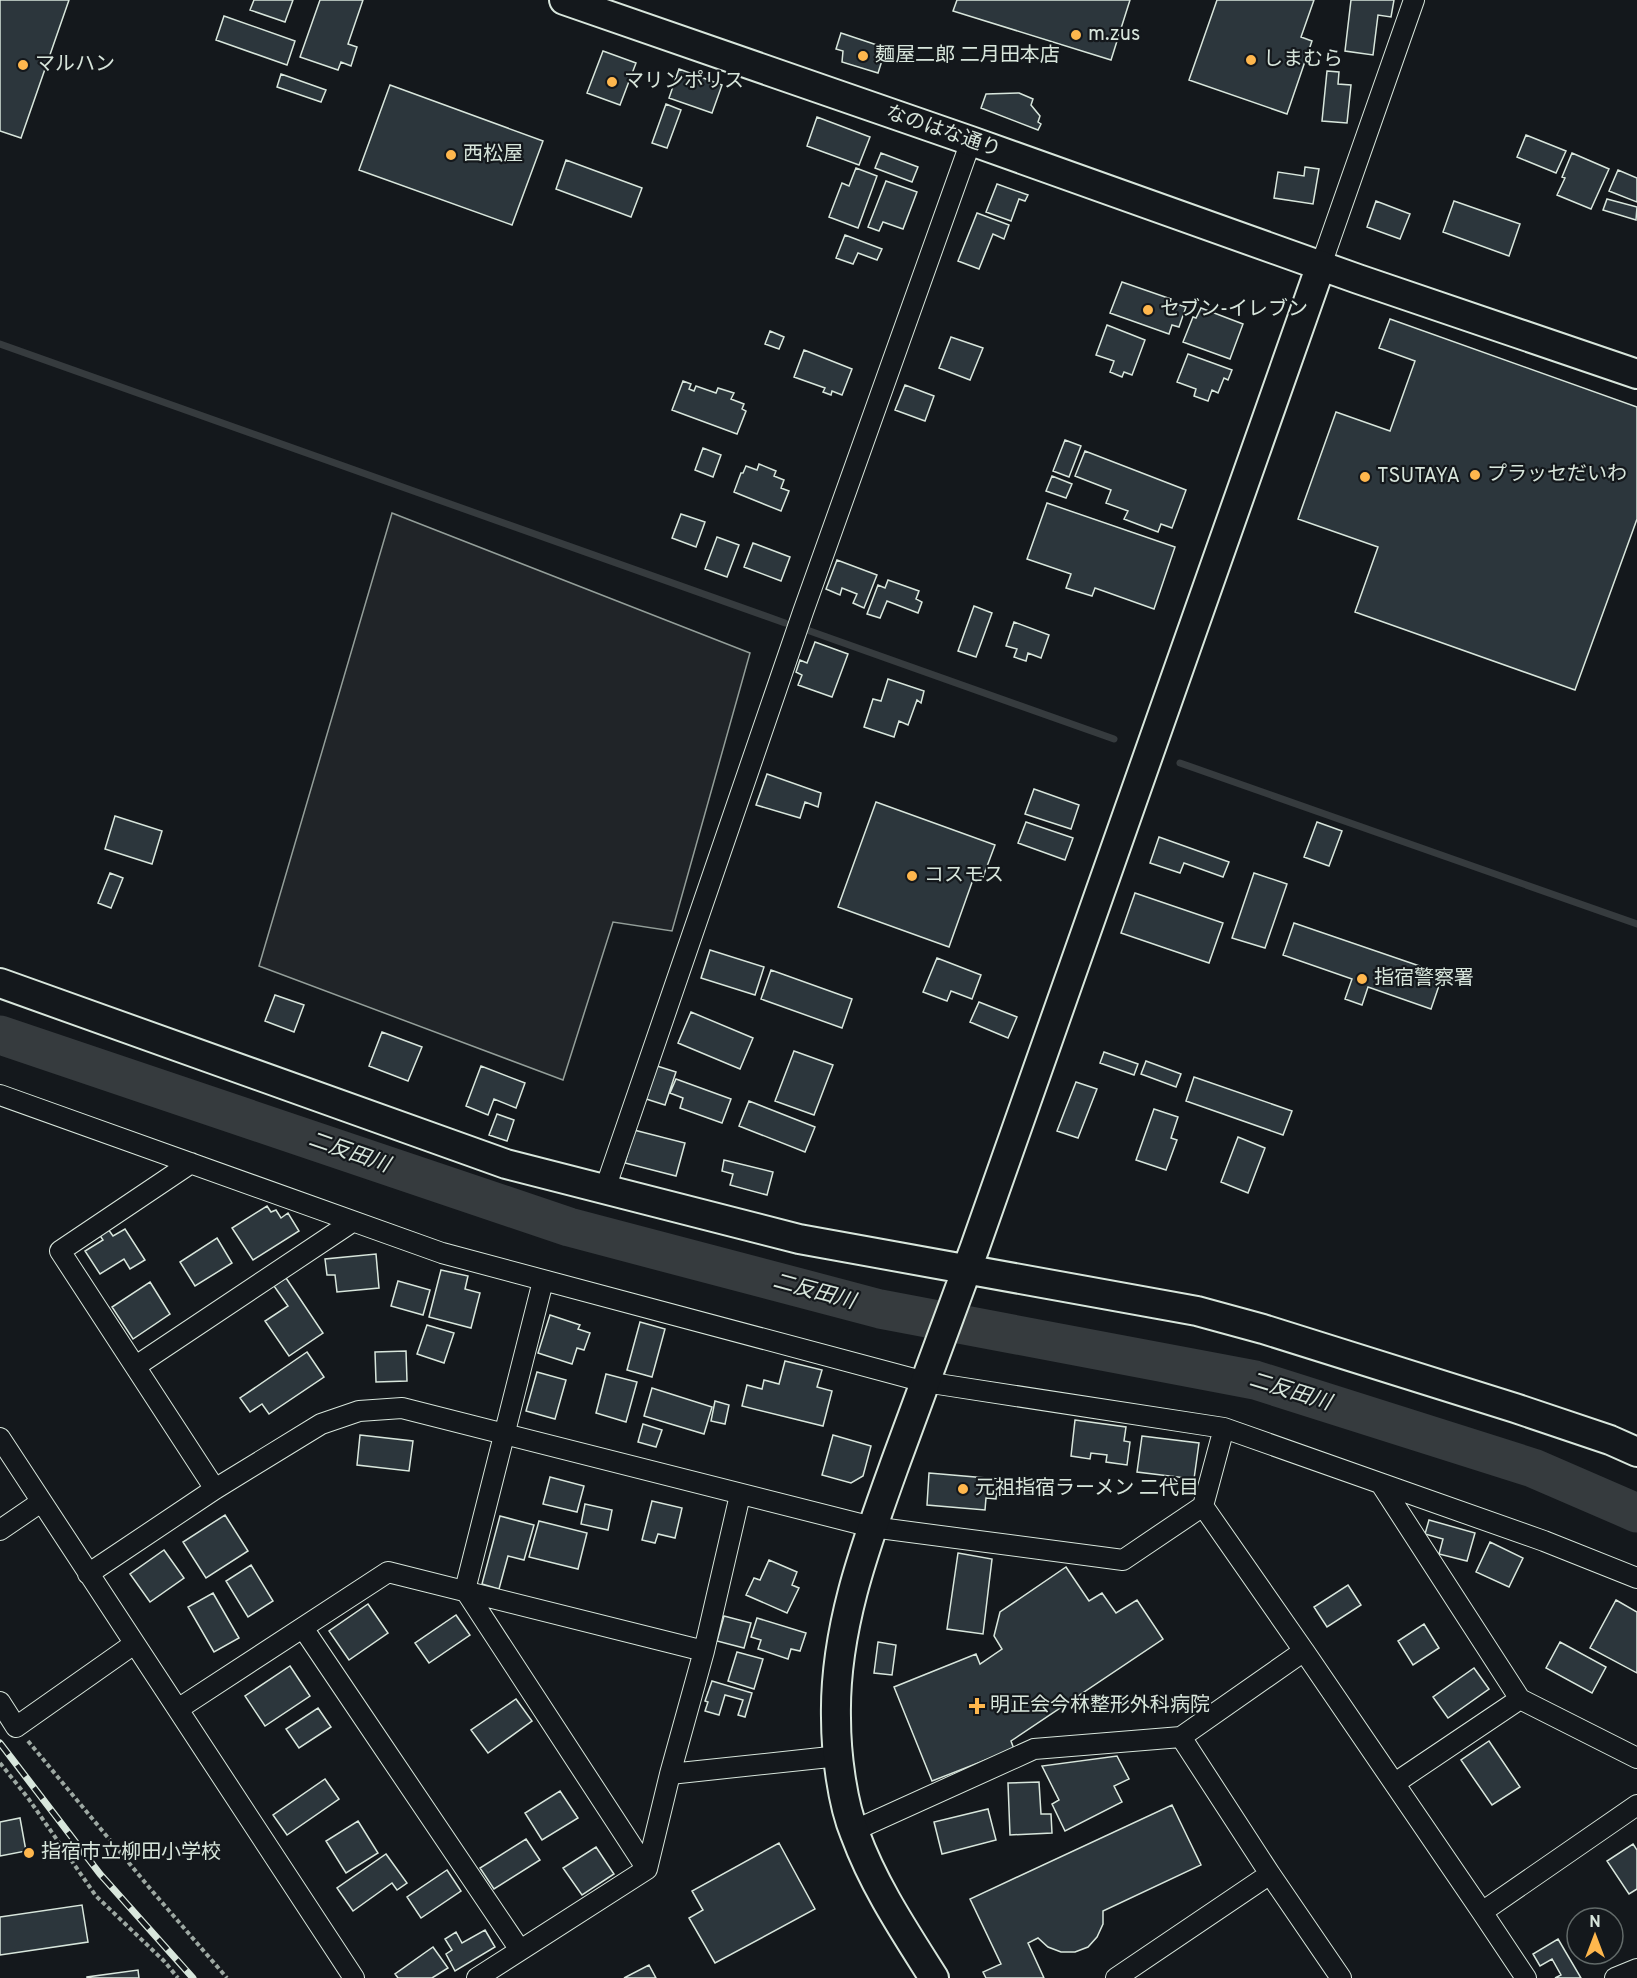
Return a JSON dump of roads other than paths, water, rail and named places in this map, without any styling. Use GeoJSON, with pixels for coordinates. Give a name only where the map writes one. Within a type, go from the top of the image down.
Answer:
{"type":"FeatureCollection","features":[{"type":"Feature","properties":{"kind":"street","name":"なのはな通り"},"geometry":{"type":"LineString","coordinates":[[564,0],[1637,374]]}},
{"type":"Feature","properties":{"kind":"street"},"geometry":{"type":"LineString","coordinates":[[934,1978],[876,1882],[853,1831],[846,1803],[836,1718],[839,1658],[849,1603],[872,1527],[967,1268],[1414,0]]}},
{"type":"Feature","properties":{"kind":"street"},"geometry":{"type":"LineString","coordinates":[[605,1189],[803,612],[971,141]]}},
{"type":"Feature","properties":{"kind":"street"},"geometry":{"type":"LineString","coordinates":[[0,983],[506,1164],[799,1239],[1197,1311],[1263,1329],[1515,1408],[1610,1440],[1637,1452]]}},
{"type":"Feature","properties":{"kind":"street"},"geometry":{"type":"LineString","coordinates":[[0,1095],[442,1253],[543,1281],[928,1372],[1224,1428],[1544,1540],[1637,1578]]}},
{"type":"Feature","properties":{"kind":"street"},"geometry":{"type":"LineString","coordinates":[[190,1163],[60,1251],[215,1489]]}},
{"type":"Feature","properties":{"kind":"street"},"geometry":{"type":"LineString","coordinates":[[136,1366],[352,1222]]}},
{"type":"Feature","properties":{"kind":"street"},"geometry":{"type":"LineString","coordinates":[[543,1281],[465,1590],[647,1869]]}},
{"type":"Feature","properties":{"kind":"street"},"geometry":{"type":"LineString","coordinates":[[88,1574],[215,1489],[321,1424],[359,1411],[402,1408],[872,1527],[1123,1560],[1203,1506],[1224,1428]]}},
{"type":"Feature","properties":{"kind":"street"},"geometry":{"type":"LineString","coordinates":[[0,1438],[354,1978]]}},
{"type":"Feature","properties":{"kind":"street"},"geometry":{"type":"LineString","coordinates":[[1381,1484],[1520,1699],[1637,1758]]}},
{"type":"Feature","properties":{"kind":"street"},"geometry":{"type":"LineString","coordinates":[[477,1978],[647,1869],[704,1651],[740,1495]]}},
{"type":"Feature","properties":{"kind":"street"},"geometry":{"type":"LineString","coordinates":[[0,1530],[41,1502]]}},
{"type":"Feature","properties":{"kind":"street"},"geometry":{"type":"LineString","coordinates":[[1203,1506],[1395,1782],[1526,1978]]}},
{"type":"Feature","properties":{"kind":"street"},"geometry":{"type":"LineString","coordinates":[[178,1709],[388,1572],[704,1651]]}},
{"type":"Feature","properties":{"kind":"street"},"geometry":{"type":"LineString","coordinates":[[303,1628],[520,1950]]}},
{"type":"Feature","properties":{"kind":"street"},"geometry":{"type":"LineString","coordinates":[[0,1702],[16,1727],[134,1644]]}},
{"type":"Feature","properties":{"kind":"street"},"geometry":{"type":"LineString","coordinates":[[853,1831],[1034,1749],[1181,1737],[1304,1651]]}},
{"type":"Feature","properties":{"kind":"street"},"geometry":{"type":"LineString","coordinates":[[1395,1782],[1520,1699]]}},
{"type":"Feature","properties":{"kind":"street"},"geometry":{"type":"LineString","coordinates":[[1181,1737],[1341,1978]]}},
{"type":"Feature","properties":{"kind":"street"},"geometry":{"type":"LineString","coordinates":[[670,1774],[839,1756]]}},
{"type":"Feature","properties":{"kind":"street"},"geometry":{"type":"LineString","coordinates":[[1482,1912],[1637,1805]]}},
{"type":"Feature","properties":{"kind":"street"},"geometry":{"type":"LineString","coordinates":[[1116,1978],[1139,1972],[1270,1874]]}},
{"type":"Feature","properties":{"kind":"street"},"geometry":{"type":"LineString","coordinates":[[1615,1978],[1637,1969]]}},
{"type":"Feature","properties":{"kind":"waterway"},"geometry":{"type":"LineString","coordinates":[[0,344],[785,623]]}},
{"type":"Feature","properties":{"kind":"waterway"},"geometry":{"type":"LineString","coordinates":[[807,630],[1114,739]]}},
{"type":"Feature","properties":{"kind":"waterway"},"geometry":{"type":"LineString","coordinates":[[1180,763],[1637,924]]}},
{"type":"Feature","properties":{"kind":"waterway","name":"二反田川"},"geometry":{"type":"LineString","coordinates":[[0,1035],[569,1227],[880,1309],[1255,1380],[1533,1468],[1637,1513]]}},
{"type":"Feature","properties":{"kind":"railway"},"geometry":{"type":"LineString","coordinates":[[0,1743],[100,1874],[193,1978]]}},
{"type":"Feature","properties":{"kind":"place","name":"m.zus"},"geometry":{"type":"Point","coordinates":[1076,35]}},
{"type":"Feature","properties":{"kind":"place","name":"麺屋二郎 二月田本店"},"geometry":{"type":"Point","coordinates":[863,56]}},
{"type":"Feature","properties":{"kind":"place","name":"しまむら"},"geometry":{"type":"Point","coordinates":[1251,60]}},
{"type":"Feature","properties":{"kind":"place","name":"マルハン"},"geometry":{"type":"Point","coordinates":[23,65]}},
{"type":"Feature","properties":{"kind":"place","name":"マリンポリス"},"geometry":{"type":"Point","coordinates":[612,82]}},
{"type":"Feature","properties":{"kind":"place","name":"西松屋"},"geometry":{"type":"Point","coordinates":[451,155]}},
{"type":"Feature","properties":{"kind":"place","name":"セブン-イレブン"},"geometry":{"type":"Point","coordinates":[1148,310]}},
{"type":"Feature","properties":{"kind":"place","name":"プラッセだいわ"},"geometry":{"type":"Point","coordinates":[1475,475]}},
{"type":"Feature","properties":{"kind":"place","name":"TSUTAYA"},"geometry":{"type":"Point","coordinates":[1365,477]}},
{"type":"Feature","properties":{"kind":"place","name":"コスモス"},"geometry":{"type":"Point","coordinates":[912,876]}},
{"type":"Feature","properties":{"kind":"place","name":"指宿警察署"},"geometry":{"type":"Point","coordinates":[1362,979]}},
{"type":"Feature","properties":{"kind":"place","name":"元祖指宿ラーメン 二代目"},"geometry":{"type":"Point","coordinates":[963,1489]}},
{"type":"Feature","properties":{"kind":"place","name":"明正会今林整形外科病院"},"geometry":{"type":"Point","coordinates":[977,1706]}},
{"type":"Feature","properties":{"kind":"place","name":"指宿市立柳田小学校"},"geometry":{"type":"Point","coordinates":[29,1853]}}]}
